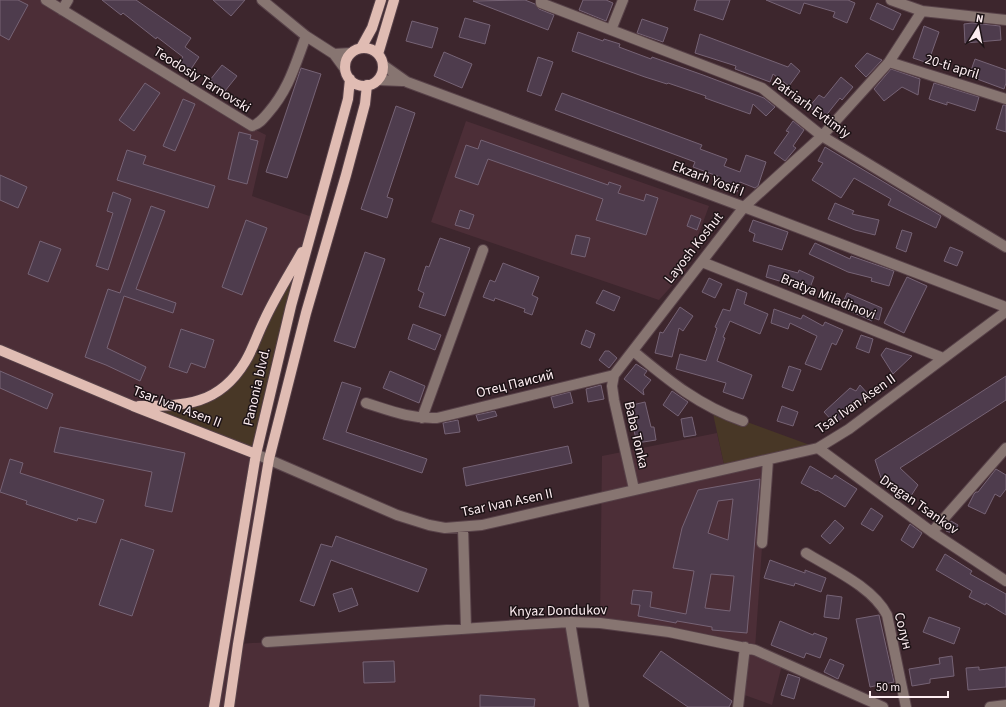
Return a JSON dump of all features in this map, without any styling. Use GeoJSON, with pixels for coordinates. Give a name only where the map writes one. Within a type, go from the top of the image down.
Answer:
{"type":"FeatureCollection","features":[{"type":"Feature","properties":{"kind":"main road"},"geometry":{"type":"LineString","coordinates":[[361,48],[372,28],[381,0]]}},
{"type":"Feature","properties":{"kind":"main road"},"geometry":{"type":"LineString","coordinates":[[378,54],[394,0]]}},
{"type":"Feature","properties":{"kind":"main road"},"geometry":{"type":"LineString","coordinates":[[361,48],[367,48],[378,54],[383,65],[381,76],[378,80],[367,85],[360,85],[350,79],[345,69],[345,63],[351,53],[361,48]]}},
{"type":"Feature","properties":{"kind":"main road","name":"Panonia blvd."},"geometry":{"type":"LineString","coordinates":[[214,707],[256,454],[309,239],[348,99],[350,79]]}},
{"type":"Feature","properties":{"kind":"main road","name":"Panonia blvd."},"geometry":{"type":"LineString","coordinates":[[229,707],[269,459],[304,320],[365,104],[367,85]]}},
{"type":"Feature","properties":{"kind":"main road"},"geometry":{"type":"LineString","coordinates":[[133,406],[166,406],[199,402],[214,395],[228,385],[245,362],[263,321],[309,239]]}},
{"type":"Feature","properties":{"kind":"main road","name":"Tsar Ivan Asen II"},"geometry":{"type":"LineString","coordinates":[[0,350],[133,406],[256,454]]}},
{"type":"Feature","properties":{"kind":"street","name":"Teodosiy Tarnovski"},"geometry":{"type":"LineString","coordinates":[[46,0],[246,125],[252,126],[257,125],[281,98],[291,77],[306,36]]}},
{"type":"Feature","properties":{"kind":"street"},"geometry":{"type":"LineString","coordinates":[[62,10],[68,0]]}},
{"type":"Feature","properties":{"kind":"street"},"geometry":{"type":"LineString","coordinates":[[262,0],[306,36],[334,54],[345,69]]}},
{"type":"Feature","properties":{"kind":"street"},"geometry":{"type":"LineString","coordinates":[[612,30],[623,0]]}},
{"type":"Feature","properties":{"kind":"street"},"geometry":{"type":"LineString","coordinates":[[891,0],[922,11],[1006,20]]}},
{"type":"Feature","properties":{"kind":"street","name":"Patriarh Evtimiy"},"geometry":{"type":"LineString","coordinates":[[541,1],[762,88],[822,136],[1006,247]]}},
{"type":"Feature","properties":{"kind":"street","name":"Layosh Koshut"},"geometry":{"type":"LineString","coordinates":[[612,386],[614,375],[744,207],[822,136],[889,62],[922,11]]}},
{"type":"Feature","properties":{"kind":"street"},"geometry":{"type":"LineString","coordinates":[[334,54],[351,53]]}},
{"type":"Feature","properties":{"kind":"street","name":"20-ti april"},"geometry":{"type":"LineString","coordinates":[[889,62],[1006,99]]}},
{"type":"Feature","properties":{"kind":"street","name":"Ekzarh Yosif I"},"geometry":{"type":"LineString","coordinates":[[383,65],[402,81]]}},
{"type":"Feature","properties":{"kind":"street","name":"Ekzarh Yosif I"},"geometry":{"type":"LineString","coordinates":[[378,80],[402,81],[744,207],[1005,309]]}},
{"type":"Feature","properties":{"kind":"street"},"geometry":{"type":"LineString","coordinates":[[422,418],[483,250]]}},
{"type":"Feature","properties":{"kind":"street","name":"Bratya Miladinovi"},"geometry":{"type":"LineString","coordinates":[[702,262],[943,358]]}},
{"type":"Feature","properties":{"kind":"street","name":"Tsar Ivan Asen II"},"geometry":{"type":"LineString","coordinates":[[256,454],[397,514],[439,527],[463,528],[818,448],[848,429],[943,358],[1005,309]]}},
{"type":"Feature","properties":{"kind":"street"},"geometry":{"type":"LineString","coordinates":[[633,351],[698,401],[712,409],[743,421]]}},
{"type":"Feature","properties":{"kind":"street","name":"Отец Паисий"},"geometry":{"type":"LineString","coordinates":[[366,403],[402,416],[437,418],[614,375]]}},
{"type":"Feature","properties":{"kind":"street","name":"Baba Tonka"},"geometry":{"type":"LineString","coordinates":[[612,386],[634,490]]}},
{"type":"Feature","properties":{"kind":"street","name":"Dragan Tsankov"},"geometry":{"type":"LineString","coordinates":[[818,448],[932,532],[1006,581]]}},
{"type":"Feature","properties":{"kind":"street"},"geometry":{"type":"LineString","coordinates":[[932,532],[1006,448]]}},
{"type":"Feature","properties":{"kind":"street"},"geometry":{"type":"LineString","coordinates":[[762,543],[768,460]]}},
{"type":"Feature","properties":{"kind":"street"},"geometry":{"type":"LineString","coordinates":[[463,528],[466,628]]}},
{"type":"Feature","properties":{"kind":"street","name":"Солун"},"geometry":{"type":"LineString","coordinates":[[806,553],[867,591],[882,606],[887,615],[906,707]]}},
{"type":"Feature","properties":{"kind":"street"},"geometry":{"type":"LineString","coordinates":[[570,622],[584,707]]}},
{"type":"Feature","properties":{"kind":"street","name":"Knyaz Dondukov"},"geometry":{"type":"LineString","coordinates":[[267,642],[570,622],[600,623],[669,632],[745,647],[784,661],[841,690],[883,707]]}},
{"type":"Feature","properties":{"kind":"street"},"geometry":{"type":"LineString","coordinates":[[738,707],[745,647]]}},
{"type":"Feature","properties":{"kind":"street"},"geometry":{"type":"LineString","coordinates":[[990,707],[1006,705]]}},
{"type":"Feature","properties":{"kind":"shaded area"},"geometry":{"type":"Polygon","coordinates":[[[0,0],[46,0],[246,125],[266,135],[252,196],[315,218],[309,239],[237,374],[199,402],[269,459],[238,644],[570,622],[584,707],[0,707],[0,0]]]}},
{"type":"Feature","properties":{"kind":"shaded area"},"geometry":{"type":"Polygon","coordinates":[[[466,121],[709,206],[685,271],[659,300],[431,222],[466,121]]]}},
{"type":"Feature","properties":{"kind":"shaded area"},"geometry":{"type":"Polygon","coordinates":[[[309,239],[256,454],[133,406],[183,405],[227,385],[309,239]]]}},
{"type":"Feature","properties":{"kind":"shaded area"},"geometry":{"type":"Polygon","coordinates":[[[712,409],[818,448],[725,469],[712,409]]]}},
{"type":"Feature","properties":{"kind":"shaded area"},"geometry":{"type":"Polygon","coordinates":[[[717,433],[725,469],[768,460],[755,649],[783,661],[772,705],[739,693],[745,648],[600,623],[602,456],[717,433]]]}},
{"type":"Feature","properties":{"kind":"building"},"geometry":{"type":"Polygon","coordinates":[[[0,0],[18,0],[28,5],[9,40],[0,35],[0,0]]]}},
{"type":"Feature","properties":{"kind":"building"},"geometry":{"type":"Polygon","coordinates":[[[102,0],[136,0],[191,38],[185,47],[199,57],[189,72],[177,64],[183,57],[157,37],[156,39],[123,13],[121,15],[102,0]]]}},
{"type":"Feature","properties":{"kind":"building"},"geometry":{"type":"Polygon","coordinates":[[[213,0],[245,0],[231,16],[213,0]]]}},
{"type":"Feature","properties":{"kind":"building"},"geometry":{"type":"Polygon","coordinates":[[[525,0],[535,4],[539,9],[554,15],[548,30],[473,1],[525,0]]]}},
{"type":"Feature","properties":{"kind":"building"},"geometry":{"type":"Polygon","coordinates":[[[583,0],[606,0],[613,3],[606,21],[579,10],[583,0]]]}},
{"type":"Feature","properties":{"kind":"building"},"geometry":{"type":"Polygon","coordinates":[[[697,0],[730,0],[723,20],[694,10],[697,0]]]}},
{"type":"Feature","properties":{"kind":"building"},"geometry":{"type":"Polygon","coordinates":[[[766,0],[848,0],[855,3],[847,23],[833,17],[835,12],[804,3],[800,14],[766,0]]]}},
{"type":"Feature","properties":{"kind":"building"},"geometry":{"type":"Polygon","coordinates":[[[877,3],[901,14],[893,30],[870,19],[877,3]]]}},
{"type":"Feature","properties":{"kind":"building"},"geometry":{"type":"Polygon","coordinates":[[[465,18],[490,25],[485,44],[459,37],[465,18]]]}},
{"type":"Feature","properties":{"kind":"building"},"geometry":{"type":"Polygon","coordinates":[[[642,19],[668,28],[663,42],[637,33],[642,19]]]}},
{"type":"Feature","properties":{"kind":"building"},"geometry":{"type":"Polygon","coordinates":[[[412,21],[438,28],[432,48],[406,41],[412,21]]]}},
{"type":"Feature","properties":{"kind":"building"},"geometry":{"type":"Polygon","coordinates":[[[972,23],[1000,26],[1001,40],[965,43],[964,24],[972,23]]]}},
{"type":"Feature","properties":{"kind":"building"},"geometry":{"type":"Polygon","coordinates":[[[924,26],[939,32],[928,63],[913,58],[924,26]]]}},
{"type":"Feature","properties":{"kind":"building"},"geometry":{"type":"Polygon","coordinates":[[[578,32],[603,41],[604,39],[620,44],[619,47],[651,59],[652,57],[764,98],[775,107],[766,116],[753,104],[750,114],[705,98],[706,96],[645,77],[572,51],[578,32]]]}},
{"type":"Feature","properties":{"kind":"building"},"geometry":{"type":"Polygon","coordinates":[[[700,34],[788,67],[791,63],[800,71],[789,86],[773,74],[770,82],[735,69],[736,66],[695,53],[700,34]]]}},
{"type":"Feature","properties":{"kind":"building"},"geometry":{"type":"Polygon","coordinates":[[[444,52],[472,64],[462,88],[434,76],[444,52]]]}},
{"type":"Feature","properties":{"kind":"building"},"geometry":{"type":"Polygon","coordinates":[[[867,53],[882,60],[866,77],[855,66],[867,53]]]}},
{"type":"Feature","properties":{"kind":"building"},"geometry":{"type":"Polygon","coordinates":[[[538,57],[553,62],[541,96],[527,91],[538,57]]]}},
{"type":"Feature","properties":{"kind":"building"},"geometry":{"type":"Polygon","coordinates":[[[975,59],[1006,70],[1006,83],[1004,89],[969,76],[975,59]]]}},
{"type":"Feature","properties":{"kind":"building"},"geometry":{"type":"Polygon","coordinates":[[[222,65],[237,76],[225,91],[210,80],[222,65]]]}},
{"type":"Feature","properties":{"kind":"building"},"geometry":{"type":"Polygon","coordinates":[[[301,68],[321,74],[287,178],[266,172],[301,68]]]}},
{"type":"Feature","properties":{"kind":"building"},"geometry":{"type":"Polygon","coordinates":[[[891,69],[920,79],[918,95],[902,87],[884,101],[874,89],[891,69]]]}},
{"type":"Feature","properties":{"kind":"building"},"geometry":{"type":"Polygon","coordinates":[[[841,77],[853,87],[842,100],[840,98],[824,118],[809,107],[819,95],[824,98],[841,77]]]}},
{"type":"Feature","properties":{"kind":"building"},"geometry":{"type":"Polygon","coordinates":[[[145,83],[160,93],[134,131],[119,120],[145,83]]]}},
{"type":"Feature","properties":{"kind":"building"},"geometry":{"type":"Polygon","coordinates":[[[934,83],[979,97],[975,111],[947,102],[947,105],[929,99],[934,83]]]}},
{"type":"Feature","properties":{"kind":"building"},"geometry":{"type":"Polygon","coordinates":[[[562,93],[702,145],[700,149],[727,159],[724,166],[740,172],[746,155],[766,162],[758,186],[755,188],[740,182],[737,192],[718,185],[720,177],[693,167],[695,162],[555,110],[562,93]]]}},
{"type":"Feature","properties":{"kind":"building"},"geometry":{"type":"Polygon","coordinates":[[[183,99],[195,104],[175,151],[163,146],[183,99]]]}},
{"type":"Feature","properties":{"kind":"building"},"geometry":{"type":"Polygon","coordinates":[[[1003,105],[1006,105],[1006,132],[996,129],[1003,105]]]}},
{"type":"Feature","properties":{"kind":"building"},"geometry":{"type":"Polygon","coordinates":[[[396,106],[415,113],[387,197],[393,199],[387,218],[361,209],[396,106]]]}},
{"type":"Feature","properties":{"kind":"building"},"geometry":{"type":"Polygon","coordinates":[[[793,121],[804,130],[793,146],[796,148],[785,161],[774,153],[789,132],[786,131],[793,121]]]}},
{"type":"Feature","properties":{"kind":"building"},"geometry":{"type":"Polygon","coordinates":[[[239,132],[251,135],[250,139],[258,141],[247,184],[228,179],[239,132]]]}},
{"type":"Feature","properties":{"kind":"building"},"geometry":{"type":"Polygon","coordinates":[[[481,140],[608,185],[609,182],[621,186],[618,193],[644,201],[646,194],[658,198],[646,235],[596,220],[603,199],[488,159],[478,185],[455,177],[466,145],[478,149],[481,140]]]}},
{"type":"Feature","properties":{"kind":"building"},"geometry":{"type":"Polygon","coordinates":[[[825,147],[941,216],[936,228],[888,205],[891,199],[854,178],[841,198],[812,180],[823,163],[818,161],[825,147]]]}},
{"type":"Feature","properties":{"kind":"building"},"geometry":{"type":"Polygon","coordinates":[[[127,150],[146,156],[143,164],[215,186],[208,208],[117,180],[127,150]]]}},
{"type":"Feature","properties":{"kind":"building"},"geometry":{"type":"Polygon","coordinates":[[[0,175],[27,187],[18,208],[0,200],[0,175]]]}},
{"type":"Feature","properties":{"kind":"building"},"geometry":{"type":"Polygon","coordinates":[[[113,192],[131,199],[108,270],[96,266],[113,213],[107,211],[113,192]]]}},
{"type":"Feature","properties":{"kind":"building"},"geometry":{"type":"Polygon","coordinates":[[[835,203],[854,211],[852,214],[879,220],[875,235],[855,230],[828,219],[835,203]]]}},
{"type":"Feature","properties":{"kind":"building"},"geometry":{"type":"Polygon","coordinates":[[[151,206],[165,211],[136,289],[176,303],[173,313],[124,296],[107,348],[146,367],[140,381],[85,357],[108,289],[120,293],[151,206]]]}},
{"type":"Feature","properties":{"kind":"building"},"geometry":{"type":"Polygon","coordinates":[[[460,210],[474,215],[469,229],[455,225],[460,210]]]}},
{"type":"Feature","properties":{"kind":"building"},"geometry":{"type":"Polygon","coordinates":[[[691,215],[701,219],[697,230],[687,226],[691,215]]]}},
{"type":"Feature","properties":{"kind":"building"},"geometry":{"type":"Polygon","coordinates":[[[246,220],[267,228],[242,295],[222,287],[246,220]]]}},
{"type":"Feature","properties":{"kind":"building"},"geometry":{"type":"Polygon","coordinates":[[[753,220],[788,232],[782,250],[753,241],[755,234],[749,231],[753,220]]]}},
{"type":"Feature","properties":{"kind":"building"},"geometry":{"type":"Polygon","coordinates":[[[902,230],[912,233],[906,252],[896,248],[902,230]]]}},
{"type":"Feature","properties":{"kind":"building"},"geometry":{"type":"Polygon","coordinates":[[[576,235],[590,238],[585,257],[571,254],[576,235]]]}},
{"type":"Feature","properties":{"kind":"building"},"geometry":{"type":"Polygon","coordinates":[[[440,238],[470,248],[445,316],[419,307],[424,293],[418,290],[426,266],[429,267],[440,238]]]}},
{"type":"Feature","properties":{"kind":"building"},"geometry":{"type":"Polygon","coordinates":[[[40,241],[61,249],[48,282],[28,274],[40,241]]]}},
{"type":"Feature","properties":{"kind":"building"},"geometry":{"type":"Polygon","coordinates":[[[815,243],[850,259],[851,256],[894,271],[889,286],[871,281],[872,278],[848,272],[809,254],[815,243]]]}},
{"type":"Feature","properties":{"kind":"building"},"geometry":{"type":"Polygon","coordinates":[[[950,247],[963,252],[957,266],[944,261],[950,247]]]}},
{"type":"Feature","properties":{"kind":"building"},"geometry":{"type":"Polygon","coordinates":[[[365,252],[385,259],[355,348],[334,341],[365,252]]]}},
{"type":"Feature","properties":{"kind":"building"},"geometry":{"type":"Polygon","coordinates":[[[503,263],[539,277],[532,295],[538,298],[532,315],[524,312],[525,309],[495,298],[494,301],[483,297],[490,280],[495,282],[503,263]]]}},
{"type":"Feature","properties":{"kind":"building"},"geometry":{"type":"Polygon","coordinates":[[[769,265],[798,273],[799,270],[814,277],[808,293],[792,286],[793,285],[766,277],[769,265]]]}},
{"type":"Feature","properties":{"kind":"building"},"geometry":{"type":"Polygon","coordinates":[[[907,277],[927,286],[904,333],[884,323],[907,277]]]}},
{"type":"Feature","properties":{"kind":"building"},"geometry":{"type":"Polygon","coordinates":[[[709,278],[722,284],[715,298],[702,292],[709,278]]]}},
{"type":"Feature","properties":{"kind":"building"},"geometry":{"type":"Polygon","coordinates":[[[737,289],[747,293],[744,304],[768,314],[760,334],[730,321],[723,337],[725,338],[717,361],[752,375],[743,399],[723,392],[726,383],[676,369],[680,354],[706,361],[717,328],[715,327],[723,309],[730,311],[737,289]]]}},
{"type":"Feature","properties":{"kind":"building"},"geometry":{"type":"Polygon","coordinates":[[[603,290],[620,297],[614,311],[596,303],[603,290]]]}},
{"type":"Feature","properties":{"kind":"building"},"geometry":{"type":"Polygon","coordinates":[[[847,293],[882,308],[879,320],[874,318],[872,321],[841,307],[847,293]]]}},
{"type":"Feature","properties":{"kind":"building"},"geometry":{"type":"Polygon","coordinates":[[[680,307],[693,316],[683,331],[679,328],[672,357],[655,353],[660,332],[663,333],[680,307]]]}},
{"type":"Feature","properties":{"kind":"building"},"geometry":{"type":"Polygon","coordinates":[[[774,309],[801,319],[803,315],[823,326],[825,322],[843,330],[836,345],[832,343],[821,370],[805,364],[817,336],[790,323],[788,329],[771,323],[774,309]]]}},
{"type":"Feature","properties":{"kind":"building"},"geometry":{"type":"Polygon","coordinates":[[[413,324],[441,335],[435,350],[408,339],[413,324]]]}},
{"type":"Feature","properties":{"kind":"building"},"geometry":{"type":"Polygon","coordinates":[[[181,329],[214,340],[205,368],[191,363],[187,373],[169,367],[181,329]]]}},
{"type":"Feature","properties":{"kind":"building"},"geometry":{"type":"Polygon","coordinates":[[[586,330],[595,334],[590,348],[581,344],[586,330]]]}},
{"type":"Feature","properties":{"kind":"building"},"geometry":{"type":"Polygon","coordinates":[[[861,335],[873,339],[869,353],[856,348],[861,335]]]}},
{"type":"Feature","properties":{"kind":"building"},"geometry":{"type":"Polygon","coordinates":[[[886,348],[912,356],[893,374],[881,355],[886,348]]]}},
{"type":"Feature","properties":{"kind":"building"},"geometry":{"type":"Polygon","coordinates":[[[605,351],[609,351],[617,358],[609,368],[599,360],[605,351]]]}},
{"type":"Feature","properties":{"kind":"building"},"geometry":{"type":"Polygon","coordinates":[[[636,364],[647,371],[644,375],[651,380],[643,390],[644,395],[624,379],[636,364]]]}},
{"type":"Feature","properties":{"kind":"building"},"geometry":{"type":"Polygon","coordinates":[[[789,366],[801,370],[793,391],[782,387],[789,366]]]}},
{"type":"Feature","properties":{"kind":"building"},"geometry":{"type":"Polygon","coordinates":[[[0,371],[53,394],[47,409],[0,388],[0,371]]]}},
{"type":"Feature","properties":{"kind":"building"},"geometry":{"type":"Polygon","coordinates":[[[390,371],[425,386],[419,403],[383,388],[390,371]]]}},
{"type":"Feature","properties":{"kind":"building"},"geometry":{"type":"Polygon","coordinates":[[[1006,376],[1006,400],[900,468],[918,485],[909,499],[881,478],[875,460],[1006,376]]]}},
{"type":"Feature","properties":{"kind":"building"},"geometry":{"type":"Polygon","coordinates":[[[342,382],[361,388],[346,432],[427,459],[422,473],[323,439],[342,382]]]}},
{"type":"Feature","properties":{"kind":"building"},"geometry":{"type":"Polygon","coordinates":[[[601,385],[604,399],[588,402],[586,389],[601,385]]]}},
{"type":"Feature","properties":{"kind":"building"},"geometry":{"type":"Polygon","coordinates":[[[860,385],[868,394],[835,424],[824,412],[850,388],[856,391],[860,385]]]}},
{"type":"Feature","properties":{"kind":"building"},"geometry":{"type":"Polygon","coordinates":[[[672,391],[688,402],[678,416],[663,405],[672,391]]]}},
{"type":"Feature","properties":{"kind":"building"},"geometry":{"type":"Polygon","coordinates":[[[570,392],[573,403],[554,408],[551,397],[570,392]]]}},
{"type":"Feature","properties":{"kind":"building"},"geometry":{"type":"Polygon","coordinates":[[[645,402],[651,427],[654,427],[656,440],[637,443],[628,406],[645,402]]]}},
{"type":"Feature","properties":{"kind":"building"},"geometry":{"type":"Polygon","coordinates":[[[782,406],[798,412],[793,426],[777,421],[782,406]]]}},
{"type":"Feature","properties":{"kind":"building"},"geometry":{"type":"Polygon","coordinates":[[[495,411],[497,416],[478,421],[476,415],[495,411]]]}},
{"type":"Feature","properties":{"kind":"building"},"geometry":{"type":"Polygon","coordinates":[[[692,417],[696,435],[684,437],[681,419],[692,417]]]}},
{"type":"Feature","properties":{"kind":"building"},"geometry":{"type":"Polygon","coordinates":[[[458,420],[460,432],[445,434],[443,423],[458,420]]]}},
{"type":"Feature","properties":{"kind":"building"},"geometry":{"type":"Polygon","coordinates":[[[60,427],[185,453],[172,512],[145,506],[152,472],[54,452],[60,427]]]}},
{"type":"Feature","properties":{"kind":"building"},"geometry":{"type":"Polygon","coordinates":[[[568,446],[572,463],[466,486],[463,468],[568,446]]]}},
{"type":"Feature","properties":{"kind":"building"},"geometry":{"type":"Polygon","coordinates":[[[10,459],[23,463],[20,473],[104,500],[96,523],[78,518],[77,521],[26,504],[27,501],[0,492],[10,459]]]}},
{"type":"Feature","properties":{"kind":"building"},"geometry":{"type":"Polygon","coordinates":[[[810,466],[832,479],[835,475],[857,489],[845,507],[817,490],[816,491],[801,483],[810,466]]]}},
{"type":"Feature","properties":{"kind":"building"},"geometry":{"type":"Polygon","coordinates":[[[996,469],[1006,475],[1006,489],[1000,497],[995,494],[985,514],[968,506],[974,494],[978,492],[996,469]]]}},
{"type":"Feature","properties":{"kind":"building"},"geometry":{"type":"Polygon","coordinates":[[[760,479],[747,633],[712,630],[712,627],[677,621],[676,623],[638,616],[640,605],[631,604],[633,590],[652,592],[650,607],[686,614],[694,571],[673,568],[682,528],[698,490],[760,479]],[[733,499],[718,501],[708,533],[728,540],[733,499]],[[711,574],[705,608],[730,611],[734,576],[711,574]]]}},
{"type":"Feature","properties":{"kind":"building"},"geometry":{"type":"Polygon","coordinates":[[[871,508],[883,516],[873,531],[861,524],[871,508]]]}},
{"type":"Feature","properties":{"kind":"building"},"geometry":{"type":"Polygon","coordinates":[[[835,520],[844,528],[830,544],[821,536],[835,520]]]}},
{"type":"Feature","properties":{"kind":"building"},"geometry":{"type":"Polygon","coordinates":[[[951,521],[958,525],[954,534],[946,531],[951,521]]]}},
{"type":"Feature","properties":{"kind":"building"},"geometry":{"type":"Polygon","coordinates":[[[910,524],[922,533],[913,548],[901,540],[910,524]]]}},
{"type":"Feature","properties":{"kind":"building"},"geometry":{"type":"Polygon","coordinates":[[[336,536],[427,569],[418,592],[331,560],[314,606],[300,601],[321,544],[332,547],[336,536]]]}},
{"type":"Feature","properties":{"kind":"building"},"geometry":{"type":"Polygon","coordinates":[[[121,539],[154,550],[132,616],[99,605],[121,539]]]}},
{"type":"Feature","properties":{"kind":"building"},"geometry":{"type":"Polygon","coordinates":[[[945,554],[972,571],[970,574],[1006,594],[1006,615],[986,603],[985,605],[969,597],[972,591],[936,570],[945,554]]]}},
{"type":"Feature","properties":{"kind":"building"},"geometry":{"type":"Polygon","coordinates":[[[770,560],[805,573],[805,570],[826,578],[821,592],[795,583],[794,586],[764,578],[770,560]]]}},
{"type":"Feature","properties":{"kind":"building"},"geometry":{"type":"Polygon","coordinates":[[[352,588],[358,605],[339,612],[333,594],[352,588]]]}},
{"type":"Feature","properties":{"kind":"building"},"geometry":{"type":"Polygon","coordinates":[[[827,595],[842,597],[839,619],[824,617],[827,595]]]}},
{"type":"Feature","properties":{"kind":"building"},"geometry":{"type":"Polygon","coordinates":[[[879,615],[894,682],[870,687],[856,619],[879,615]]]}},
{"type":"Feature","properties":{"kind":"building"},"geometry":{"type":"Polygon","coordinates":[[[929,617],[960,628],[954,644],[923,632],[929,617]]]}},
{"type":"Feature","properties":{"kind":"building"},"geometry":{"type":"Polygon","coordinates":[[[780,621],[813,635],[814,633],[827,638],[820,658],[806,653],[804,658],[771,645],[780,621]]]}},
{"type":"Feature","properties":{"kind":"building"},"geometry":{"type":"Polygon","coordinates":[[[661,651],[732,701],[729,707],[688,707],[643,676],[661,651]]]}},
{"type":"Feature","properties":{"kind":"building"},"geometry":{"type":"Polygon","coordinates":[[[952,656],[954,676],[930,679],[930,683],[912,686],[909,669],[940,664],[939,658],[952,656]]]}},
{"type":"Feature","properties":{"kind":"building"},"geometry":{"type":"Polygon","coordinates":[[[830,659],[844,665],[838,679],[824,672],[830,659]]]}},
{"type":"Feature","properties":{"kind":"building"},"geometry":{"type":"Polygon","coordinates":[[[394,661],[395,682],[364,683],[363,662],[394,661]]]}},
{"type":"Feature","properties":{"kind":"building"},"geometry":{"type":"Polygon","coordinates":[[[979,667],[979,670],[1006,667],[1006,687],[968,690],[966,668],[979,667]]]}},
{"type":"Feature","properties":{"kind":"building"},"geometry":{"type":"Polygon","coordinates":[[[788,674],[800,678],[794,699],[781,695],[788,674]]]}},
{"type":"Feature","properties":{"kind":"building"},"geometry":{"type":"Polygon","coordinates":[[[480,695],[535,699],[534,707],[480,707],[480,695]]]}}]}
